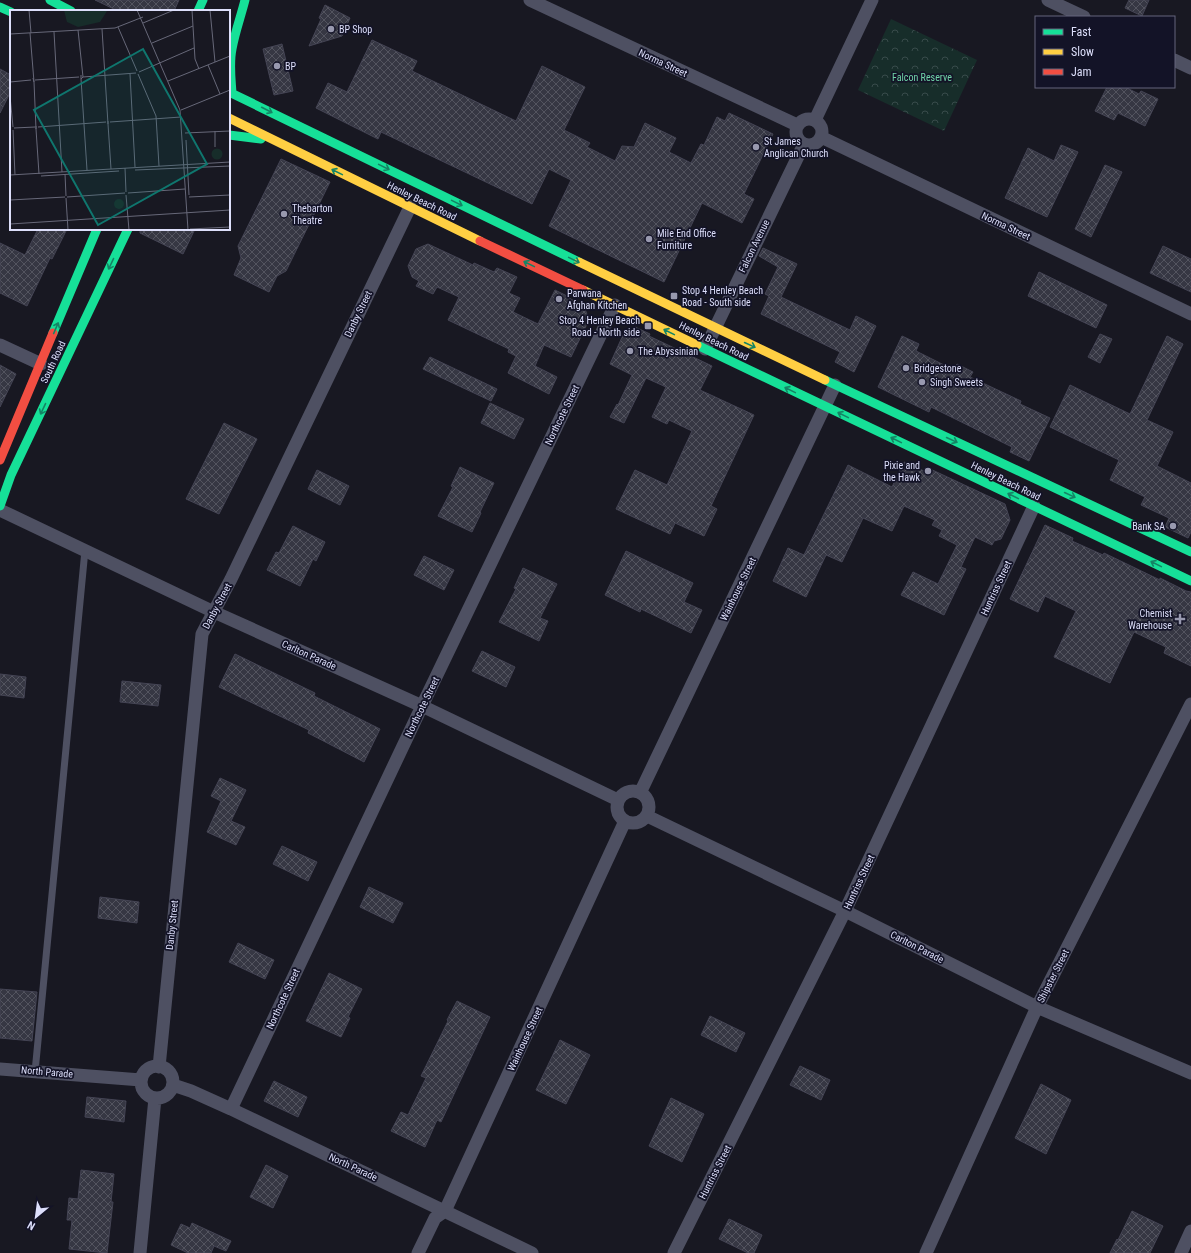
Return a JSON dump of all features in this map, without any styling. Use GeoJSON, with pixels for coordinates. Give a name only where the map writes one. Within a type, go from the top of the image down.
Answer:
{"type":"FeatureCollection","features":[{"type":"Feature","properties":{"kind":"main road"},"geometry":{"type":"LineString","coordinates":[[50,0],[69,10]]}},
{"type":"Feature","properties":{"kind":"main road"},"geometry":{"type":"LineString","coordinates":[[198,10],[203,0]]}},
{"type":"Feature","properties":{"kind":"main road"},"geometry":{"type":"LineString","coordinates":[[230,92],[231,51],[245,0]]}},
{"type":"Feature","properties":{"kind":"main road"},"geometry":{"type":"LineString","coordinates":[[0,7],[10,12]]}},
{"type":"Feature","properties":{"kind":"main road","name":"Henley Beach Road"},"geometry":{"type":"LineString","coordinates":[[230,92],[715,328],[1191,552]]}},
{"type":"Feature","properties":{"kind":"main road","name":"Henley Beach Road"},"geometry":{"type":"LineString","coordinates":[[230,118],[410,208],[1191,581]]}},
{"type":"Feature","properties":{"kind":"main road"},"geometry":{"type":"LineString","coordinates":[[230,135],[276,141]]}},
{"type":"Feature","properties":{"kind":"main road","name":"South Road"},"geometry":{"type":"LineString","coordinates":[[0,506],[50,369],[97,230]]}},
{"type":"Feature","properties":{"kind":"main road","name":"South Road"},"geometry":{"type":"LineString","coordinates":[[0,460],[127,230]]}},
{"type":"Feature","properties":{"kind":"street","name":"Norma Street"},"geometry":{"type":"LineString","coordinates":[[530,0],[797,125]]}},
{"type":"Feature","properties":{"kind":"street"},"geometry":{"type":"LineString","coordinates":[[815,120],[872,0]]}},
{"type":"Feature","properties":{"kind":"street"},"geometry":{"type":"LineString","coordinates":[[1048,0],[1082,16]]}},
{"type":"Feature","properties":{"kind":"street"},"geometry":{"type":"LineString","coordinates":[[1175,60],[1191,68]]}},
{"type":"Feature","properties":{"kind":"street"},"geometry":{"type":"LineString","coordinates":[[811,118],[821,125],[821,137],[812,145],[804,144],[797,138],[797,125],[803,120],[811,118]]}},
{"type":"Feature","properties":{"kind":"street","name":"Norma Street"},"geometry":{"type":"LineString","coordinates":[[821,137],[1191,314]]}},
{"type":"Feature","properties":{"kind":"street","name":"Falcon Avenue"},"geometry":{"type":"LineString","coordinates":[[705,348],[804,144]]}},
{"type":"Feature","properties":{"kind":"street","name":"Danby Street"},"geometry":{"type":"LineString","coordinates":[[159,1067],[202,634],[410,208]]}},
{"type":"Feature","properties":{"kind":"street","name":"Northcote Street"},"geometry":{"type":"LineString","coordinates":[[230,1109],[615,305]]}},
{"type":"Feature","properties":{"kind":"street"},"geometry":{"type":"LineString","coordinates":[[0,345],[50,369]]}},
{"type":"Feature","properties":{"kind":"street","name":"Wainhouse Street"},"geometry":{"type":"LineString","coordinates":[[640,792],[836,385]]}},
{"type":"Feature","properties":{"kind":"street","name":"Huntriss Street"},"geometry":{"type":"LineString","coordinates":[[674,1253],[845,911],[1034,506]]}},
{"type":"Feature","properties":{"kind":"street","name":"Carlton Parade"},"geometry":{"type":"LineString","coordinates":[[0,510],[214,612],[422,706],[618,800]]}},
{"type":"Feature","properties":{"kind":"street","name":"Shipster Street"},"geometry":{"type":"LineString","coordinates":[[926,1253],[1037,1007],[1191,704]]}},
{"type":"Feature","properties":{"kind":"street"},"geometry":{"type":"LineString","coordinates":[[632,791],[640,792],[646,798],[649,807],[647,816],[641,821],[633,823],[625,821],[619,816],[617,808],[618,800],[624,794],[632,791]]}},
{"type":"Feature","properties":{"kind":"street","name":"Carlton Parade"},"geometry":{"type":"LineString","coordinates":[[647,816],[845,911],[1037,1007],[1191,1073]]}},
{"type":"Feature","properties":{"kind":"street","name":"Wainhouse Street"},"geometry":{"type":"LineString","coordinates":[[418,1253],[435,1218],[445,1211],[625,821]]}},
{"type":"Feature","properties":{"kind":"street"},"geometry":{"type":"LineString","coordinates":[[159,1067],[169,1071],[173,1078],[173,1085],[169,1094],[165,1097],[155,1098],[146,1094],[143,1090],[141,1080],[147,1070],[159,1067]]}},
{"type":"Feature","properties":{"kind":"street","name":"North Parade"},"geometry":{"type":"LineString","coordinates":[[0,1069],[141,1080]]}},
{"type":"Feature","properties":{"kind":"street","name":"North Parade"},"geometry":{"type":"LineString","coordinates":[[173,1085],[230,1109],[532,1253]]}},
{"type":"Feature","properties":{"kind":"street"},"geometry":{"type":"LineString","coordinates":[[140,1253],[155,1098]]}},
{"type":"Feature","properties":{"kind":"street"},"geometry":{"type":"LineString","coordinates":[[1181,1253],[1191,1232]]}},
{"type":"Feature","properties":{"kind":"lane"},"geometry":{"type":"LineString","coordinates":[[35,1072],[85,550]]}},
{"type":"Feature","properties":{"kind":"green space","name":"Falcon Reserve"},"geometry":{"type":"Polygon","coordinates":[[[891,19],[977,60],[944,131],[858,90],[891,19]]]}},
{"type":"Feature","properties":{"kind":"building"},"geometry":{"type":"Polygon","coordinates":[[[95,0],[179,0],[174,10],[116,10],[95,0]]]}},
{"type":"Feature","properties":{"kind":"building"},"geometry":{"type":"Polygon","coordinates":[[[1129,0],[1149,0],[1142,16],[1125,8],[1129,0]]]}},
{"type":"Feature","properties":{"kind":"building","name":"BP Shop"},"geometry":{"type":"Polygon","coordinates":[[[325,5],[350,18],[342,36],[309,46],[321,19],[319,18],[325,5]]]}},
{"type":"Feature","properties":{"kind":"building"},"geometry":{"type":"Polygon","coordinates":[[[372,40],[417,61],[412,71],[516,121],[542,66],[585,87],[564,130],[590,143],[587,147],[615,161],[622,146],[634,147],[645,123],[676,138],[669,152],[691,163],[701,144],[704,145],[717,117],[725,121],[729,113],[773,134],[744,194],[754,199],[742,223],[702,203],[664,282],[549,226],[571,180],[549,169],[532,204],[381,132],[378,139],[316,108],[328,83],[347,92],[372,40]]]}},
{"type":"Feature","properties":{"kind":"building"},"geometry":{"type":"Polygon","coordinates":[[[282,44],[293,91],[274,95],[263,49],[282,44]]]}},
{"type":"Feature","properties":{"kind":"building"},"geometry":{"type":"Polygon","coordinates":[[[0,69],[10,74],[10,93],[0,113],[0,69]]]}},
{"type":"Feature","properties":{"kind":"building"},"geometry":{"type":"Polygon","coordinates":[[[1106,88],[1127,88],[1139,94],[1141,91],[1158,99],[1145,126],[1118,113],[1114,120],[1095,111],[1106,88]]]}},
{"type":"Feature","properties":{"kind":"building"},"geometry":{"type":"Polygon","coordinates":[[[1061,145],[1078,152],[1047,217],[1005,198],[1028,148],[1054,161],[1061,145]]]}},
{"type":"Feature","properties":{"kind":"building","name":"Thebarton Theatre"},"geometry":{"type":"Polygon","coordinates":[[[281,159],[330,182],[286,271],[277,276],[269,292],[234,275],[241,258],[238,246],[281,159]]]}},
{"type":"Feature","properties":{"kind":"building"},"geometry":{"type":"Polygon","coordinates":[[[1105,165],[1122,172],[1091,237],[1075,229],[1105,165]]]}},
{"type":"Feature","properties":{"kind":"building"},"geometry":{"type":"Polygon","coordinates":[[[38,230],[66,230],[52,259],[50,258],[27,306],[0,293],[0,243],[25,255],[38,230]]]}},
{"type":"Feature","properties":{"kind":"building"},"geometry":{"type":"Polygon","coordinates":[[[140,230],[195,230],[183,254],[140,233],[140,230]]]}},
{"type":"Feature","properties":{"kind":"building"},"geometry":{"type":"Polygon","coordinates":[[[428,244],[473,265],[474,263],[494,272],[497,268],[517,277],[509,293],[520,298],[513,312],[538,324],[555,290],[584,306],[589,320],[571,357],[544,345],[535,366],[557,377],[549,394],[508,373],[516,356],[508,352],[509,349],[448,320],[459,297],[437,287],[433,294],[416,286],[419,281],[412,277],[408,266],[416,249],[428,244]]]}},
{"type":"Feature","properties":{"kind":"building"},"geometry":{"type":"Polygon","coordinates":[[[1163,246],[1191,259],[1191,292],[1150,273],[1163,246]]]}},
{"type":"Feature","properties":{"kind":"building"},"geometry":{"type":"Polygon","coordinates":[[[763,248],[797,264],[781,297],[850,330],[856,316],[876,326],[854,372],[835,362],[840,352],[761,314],[769,296],[765,294],[778,267],[759,256],[763,248]]]}},
{"type":"Feature","properties":{"kind":"building"},"geometry":{"type":"Polygon","coordinates":[[[1039,272],[1107,305],[1096,328],[1028,296],[1039,272]]]}},
{"type":"Feature","properties":{"kind":"building"},"geometry":{"type":"Polygon","coordinates":[[[635,327],[650,334],[649,336],[712,366],[700,390],[754,415],[711,506],[717,509],[704,536],[675,523],[670,534],[616,509],[635,470],[667,485],[692,431],[669,420],[667,424],[652,417],[666,387],[646,378],[624,423],[610,417],[617,404],[618,405],[632,375],[610,364],[623,335],[627,337],[628,334],[631,335],[635,327]]]}},
{"type":"Feature","properties":{"kind":"building"},"geometry":{"type":"Polygon","coordinates":[[[1100,334],[1112,339],[1100,363],[1088,357],[1100,334]]]}},
{"type":"Feature","properties":{"kind":"building"},"geometry":{"type":"Polygon","coordinates":[[[902,336],[919,344],[916,351],[954,370],[957,364],[973,372],[970,377],[1021,401],[1020,404],[1050,418],[1029,461],[1010,452],[1012,447],[931,407],[929,412],[878,387],[902,336]]]}},
{"type":"Feature","properties":{"kind":"building"},"geometry":{"type":"Polygon","coordinates":[[[1167,336],[1183,344],[1147,420],[1173,432],[1157,466],[1191,483],[1191,532],[1188,538],[1165,527],[1169,518],[1141,505],[1145,497],[1110,480],[1119,460],[1050,427],[1070,385],[1130,414],[1167,336]]]}},
{"type":"Feature","properties":{"kind":"building"},"geometry":{"type":"Polygon","coordinates":[[[430,357],[497,389],[491,401],[423,369],[430,357]]]}},
{"type":"Feature","properties":{"kind":"building"},"geometry":{"type":"Polygon","coordinates":[[[0,365],[16,374],[0,407],[0,365]]]}},
{"type":"Feature","properties":{"kind":"building"},"geometry":{"type":"Polygon","coordinates":[[[490,403],[524,419],[514,439],[481,423],[490,403]]]}},
{"type":"Feature","properties":{"kind":"building"},"geometry":{"type":"Polygon","coordinates":[[[224,423],[257,439],[219,514],[186,499],[224,423]]]}},
{"type":"Feature","properties":{"kind":"building"},"geometry":{"type":"Polygon","coordinates":[[[904,462],[924,471],[926,467],[1005,504],[1010,520],[1001,539],[994,541],[992,545],[975,537],[961,567],[966,569],[944,615],[901,595],[913,572],[938,584],[957,545],[939,536],[942,530],[932,525],[935,520],[904,506],[892,531],[863,518],[842,562],[826,555],[806,597],[773,581],[788,548],[804,555],[848,465],[892,487],[904,462]]]}},
{"type":"Feature","properties":{"kind":"building"},"geometry":{"type":"Polygon","coordinates":[[[460,467],[494,483],[472,532],[438,516],[453,487],[451,486],[460,467]]]}},
{"type":"Feature","properties":{"kind":"building"},"geometry":{"type":"Polygon","coordinates":[[[317,470],[349,486],[340,505],[308,489],[317,470]]]}},
{"type":"Feature","properties":{"kind":"building"},"geometry":{"type":"Polygon","coordinates":[[[1045,525],[1073,538],[1072,541],[1103,555],[1104,553],[1160,580],[1160,578],[1191,592],[1191,666],[1164,653],[1166,647],[1134,632],[1110,683],[1054,657],[1076,611],[1045,596],[1038,612],[1010,599],[1045,525]]]}},
{"type":"Feature","properties":{"kind":"building"},"geometry":{"type":"Polygon","coordinates":[[[293,526],[325,542],[316,561],[313,559],[300,586],[267,570],[276,552],[279,553],[293,526]]]}},
{"type":"Feature","properties":{"kind":"building"},"geometry":{"type":"Polygon","coordinates":[[[626,551],[693,583],[684,602],[702,610],[691,633],[641,609],[640,612],[605,595],[626,551]]]}},
{"type":"Feature","properties":{"kind":"building"},"geometry":{"type":"Polygon","coordinates":[[[424,556],[454,570],[444,590],[414,575],[424,556]]]}},
{"type":"Feature","properties":{"kind":"building"},"geometry":{"type":"Polygon","coordinates":[[[523,568],[557,584],[540,618],[548,621],[539,641],[499,622],[516,589],[514,588],[523,568]]]}},
{"type":"Feature","properties":{"kind":"building"},"geometry":{"type":"Polygon","coordinates":[[[482,651],[515,667],[506,687],[472,671],[482,651]]]}},
{"type":"Feature","properties":{"kind":"building"},"geometry":{"type":"Polygon","coordinates":[[[235,654],[315,693],[314,696],[380,729],[364,762],[308,733],[309,730],[219,687],[235,654]]]}},
{"type":"Feature","properties":{"kind":"building"},"geometry":{"type":"Polygon","coordinates":[[[0,674],[26,677],[24,698],[0,695],[0,674]]]}},
{"type":"Feature","properties":{"kind":"building"},"geometry":{"type":"Polygon","coordinates":[[[122,681],[161,685],[158,706],[120,702],[122,681]]]}},
{"type":"Feature","properties":{"kind":"building"},"geometry":{"type":"Polygon","coordinates":[[[220,778],[246,790],[231,821],[245,827],[236,845],[207,832],[221,801],[211,796],[220,778]]]}},
{"type":"Feature","properties":{"kind":"building"},"geometry":{"type":"Polygon","coordinates":[[[282,846],[317,862],[308,881],[273,864],[282,846]]]}},
{"type":"Feature","properties":{"kind":"building"},"geometry":{"type":"Polygon","coordinates":[[[369,887],[403,903],[393,923],[360,907],[369,887]]]}},
{"type":"Feature","properties":{"kind":"building"},"geometry":{"type":"Polygon","coordinates":[[[100,897],[139,902],[137,923],[98,918],[100,897]]]}},
{"type":"Feature","properties":{"kind":"building"},"geometry":{"type":"Polygon","coordinates":[[[238,943],[274,960],[265,979],[229,962],[238,943]]]}},
{"type":"Feature","properties":{"kind":"building"},"geometry":{"type":"Polygon","coordinates":[[[329,973],[362,989],[348,1017],[350,1018],[341,1037],[306,1021],[329,973]]]}},
{"type":"Feature","properties":{"kind":"building"},"geometry":{"type":"Polygon","coordinates":[[[0,989],[37,992],[32,1041],[0,1038],[0,989]]]}},
{"type":"Feature","properties":{"kind":"building"},"geometry":{"type":"Polygon","coordinates":[[[457,1001],[490,1017],[441,1122],[437,1120],[425,1147],[391,1131],[401,1112],[408,1115],[426,1078],[421,1076],[457,1001]]]}},
{"type":"Feature","properties":{"kind":"building"},"geometry":{"type":"Polygon","coordinates":[[[710,1016],[745,1033],[736,1052],[701,1035],[710,1016]]]}},
{"type":"Feature","properties":{"kind":"building"},"geometry":{"type":"Polygon","coordinates":[[[560,1040],[590,1055],[566,1104],[536,1090],[560,1040]]]}},
{"type":"Feature","properties":{"kind":"building"},"geometry":{"type":"Polygon","coordinates":[[[800,1066],[830,1080],[821,1100],[790,1085],[800,1066]]]}},
{"type":"Feature","properties":{"kind":"building"},"geometry":{"type":"Polygon","coordinates":[[[274,1081],[307,1097],[298,1117],[264,1101],[274,1081]]]}},
{"type":"Feature","properties":{"kind":"building"},"geometry":{"type":"Polygon","coordinates":[[[1041,1084],[1071,1100],[1046,1154],[1015,1138],[1041,1084]]]}},
{"type":"Feature","properties":{"kind":"building"},"geometry":{"type":"Polygon","coordinates":[[[87,1097],[126,1101],[124,1122],[85,1117],[87,1097]]]}},
{"type":"Feature","properties":{"kind":"building"},"geometry":{"type":"Polygon","coordinates":[[[671,1098],[704,1114],[682,1162],[649,1146],[671,1098]]]}},
{"type":"Feature","properties":{"kind":"building"},"geometry":{"type":"Polygon","coordinates":[[[266,1165],[288,1176],[273,1208],[250,1197],[266,1165]]]}},
{"type":"Feature","properties":{"kind":"building"},"geometry":{"type":"Polygon","coordinates":[[[81,1170],[114,1174],[111,1202],[113,1202],[107,1253],[69,1249],[72,1220],[67,1220],[69,1198],[78,1199],[81,1170]]]}},
{"type":"Feature","properties":{"kind":"building"},"geometry":{"type":"Polygon","coordinates":[[[1132,1211],[1163,1226],[1150,1253],[1110,1253],[1117,1239],[1118,1240],[1132,1211]]]}},
{"type":"Feature","properties":{"kind":"building"},"geometry":{"type":"Polygon","coordinates":[[[729,1219],[762,1235],[754,1253],[748,1253],[719,1239],[729,1219]]]}},
{"type":"Feature","properties":{"kind":"building"},"geometry":{"type":"Polygon","coordinates":[[[192,1223],[231,1241],[226,1251],[214,1246],[211,1253],[188,1253],[171,1245],[181,1224],[190,1228],[192,1223]]]}},
{"type":"Feature","properties":{"kind":"traffic: fast"},"geometry":{"type":"LineString","coordinates":[[50,0],[69,10]]}},
{"type":"Feature","properties":{"kind":"traffic: fast"},"geometry":{"type":"LineString","coordinates":[[198,10],[203,0]]}},
{"type":"Feature","properties":{"kind":"traffic: fast"},"geometry":{"type":"LineString","coordinates":[[232,93],[230,71],[231,54],[245,0]]}},
{"type":"Feature","properties":{"kind":"traffic: fast"},"geometry":{"type":"LineString","coordinates":[[0,7],[10,12]]}},
{"type":"Feature","properties":{"kind":"traffic: fast"},"geometry":{"type":"LineString","coordinates":[[230,92],[579,262]]}},
{"type":"Feature","properties":{"kind":"traffic: fast"},"geometry":{"type":"LineString","coordinates":[[230,135],[261,139]]}},
{"type":"Feature","properties":{"kind":"traffic: fast"},"geometry":{"type":"LineString","coordinates":[[53,333],[97,230]]}},
{"type":"Feature","properties":{"kind":"traffic: fast"},"geometry":{"type":"LineString","coordinates":[[0,506],[11,475],[128,230]]}},
{"type":"Feature","properties":{"kind":"traffic: fast"},"geometry":{"type":"LineString","coordinates":[[697,345],[1191,581]]}},
{"type":"Feature","properties":{"kind":"traffic: fast"},"geometry":{"type":"LineString","coordinates":[[825,380],[1191,552]]}},
{"type":"Feature","properties":{"kind":"traffic: slow"},"geometry":{"type":"LineString","coordinates":[[230,118],[480,241]]}},
{"type":"Feature","properties":{"kind":"traffic: slow"},"geometry":{"type":"LineString","coordinates":[[579,262],[825,380]]}},
{"type":"Feature","properties":{"kind":"traffic: slow"},"geometry":{"type":"LineString","coordinates":[[583,290],[697,345]]}},
{"type":"Feature","properties":{"kind":"traffic: jam"},"geometry":{"type":"LineString","coordinates":[[480,241],[583,290]]}},
{"type":"Feature","properties":{"kind":"traffic: jam"},"geometry":{"type":"LineString","coordinates":[[0,460],[53,333]]}},
{"type":"Feature","properties":{"kind":"place","name":"BP Shop"},"geometry":{"type":"Point","coordinates":[331,29]}},
{"type":"Feature","properties":{"kind":"place","name":"BP"},"geometry":{"type":"Point","coordinates":[277,66]}},
{"type":"Feature","properties":{"kind":"place","name":"St James Anglican Church"},"geometry":{"type":"Point","coordinates":[756,147]}},
{"type":"Feature","properties":{"kind":"place","name":"Thebarton Theatre"},"geometry":{"type":"Point","coordinates":[284,214]}},
{"type":"Feature","properties":{"kind":"place","name":"Mile End Office Furniture"},"geometry":{"type":"Point","coordinates":[649,239]}},
{"type":"Feature","properties":{"kind":"place","name":"Stop 4 Henley Beach Road - South side"},"geometry":{"type":"Point","coordinates":[674,296]}},
{"type":"Feature","properties":{"kind":"place","name":"Parwana Afghan Kitchen"},"geometry":{"type":"Point","coordinates":[559,299]}},
{"type":"Feature","properties":{"kind":"place","name":"Stop 4 Henley Beach Road - North side"},"geometry":{"type":"Point","coordinates":[648,326]}},
{"type":"Feature","properties":{"kind":"place","name":"The Abyssinian"},"geometry":{"type":"Point","coordinates":[630,351]}},
{"type":"Feature","properties":{"kind":"place","name":"Bridgestone"},"geometry":{"type":"Point","coordinates":[906,368]}},
{"type":"Feature","properties":{"kind":"place","name":"Singh Sweets"},"geometry":{"type":"Point","coordinates":[922,382]}},
{"type":"Feature","properties":{"kind":"place","name":"Pixie and the Hawk"},"geometry":{"type":"Point","coordinates":[928,471]}},
{"type":"Feature","properties":{"kind":"place","name":"Bank SA"},"geometry":{"type":"Point","coordinates":[1173,526]}},
{"type":"Feature","properties":{"kind":"place","name":"Chemist Warehouse"},"geometry":{"type":"Point","coordinates":[1180,619]}}]}
